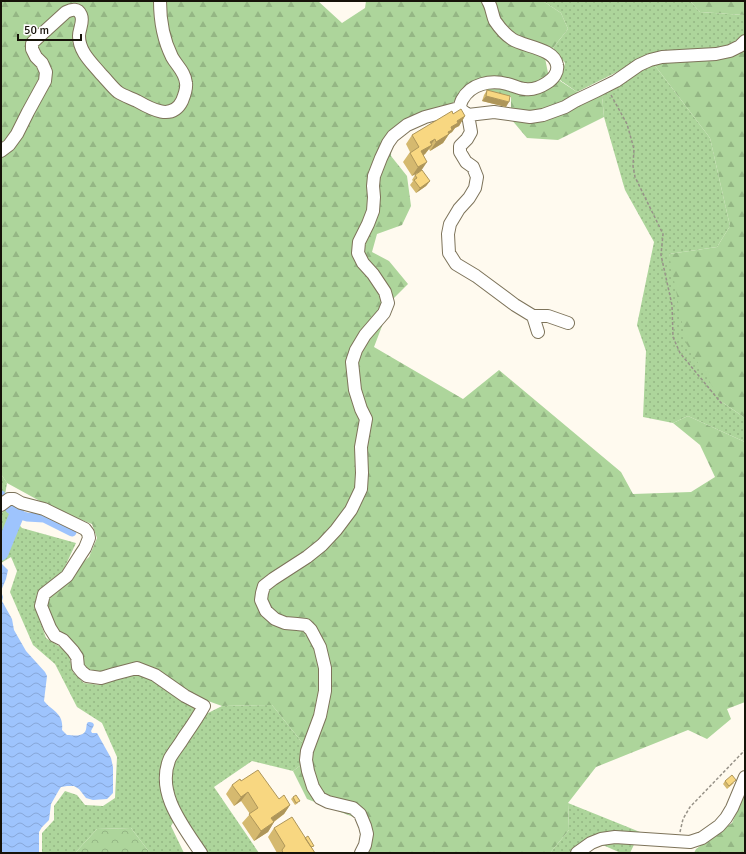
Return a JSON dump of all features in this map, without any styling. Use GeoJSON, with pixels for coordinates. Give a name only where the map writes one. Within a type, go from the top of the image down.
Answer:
{"type":"FeatureCollection","features":[{"type":"Feature","properties":{"kind":"street"},"geometry":{"type":"LineString","coordinates":[[1,151],[9,145],[17,134],[45,81],[46,72],[32,49],[32,44],[66,12],[71,10],[77,10],[82,17],[79,36],[84,54],[112,87],[119,93],[157,111],[171,112],[177,108],[185,94],[186,84],[183,72],[173,59],[167,46],[161,27],[160,1]]}},
{"type":"Feature","properties":{"kind":"street"},"geometry":{"type":"LineString","coordinates":[[488,1],[491,5],[495,21],[502,30],[511,38],[520,43],[545,51],[552,56],[558,67],[557,73],[553,78],[538,88],[525,90],[506,83],[492,82],[479,84],[469,91],[462,100],[464,112],[471,132],[460,146],[460,152],[466,162],[473,167],[477,177],[475,188],[470,198],[459,209],[450,224],[448,234],[449,253],[456,264],[476,276],[532,316],[538,332]]}},
{"type":"Feature","properties":{"kind":"street"},"geometry":{"type":"LineString","coordinates":[[361,853],[365,845],[367,834],[360,814],[353,808],[328,802],[320,798],[313,787],[308,771],[306,760],[307,751],[320,716],[325,691],[325,668],[320,647],[311,630],[306,625],[285,623],[275,619],[266,610],[261,600],[264,586],[273,578],[307,557],[336,530],[351,510],[361,489],[362,473],[360,447],[366,419],[355,390],[352,362],[356,350],[384,313],[388,303],[385,292],[358,253],[359,242],[373,211],[374,176],[388,143],[400,130],[425,116],[464,112],[494,112],[530,117],[542,115],[565,107],[616,81],[639,65],[650,60],[662,57],[716,54],[730,51],[740,46],[745,41]]}},
{"type":"Feature","properties":{"kind":"street"},"geometry":{"type":"LineString","coordinates":[[532,316],[548,316],[568,323]]}},
{"type":"Feature","properties":{"kind":"street"},"geometry":{"type":"LineString","coordinates":[[5,502],[14,499],[44,509],[85,529],[88,533],[89,538],[85,548],[67,576],[44,594],[41,606],[55,636],[63,640],[74,651],[77,657],[78,667],[82,672],[87,676],[101,678],[137,668],[155,674],[185,696],[204,706],[171,757],[167,768],[166,779],[167,791],[171,805],[201,853]]}},
{"type":"Feature","properties":{"kind":"street"},"geometry":{"type":"LineString","coordinates":[[577,853],[591,843],[601,839],[615,837],[678,842],[690,842],[702,838],[719,826],[726,818],[732,808],[745,777]]}},
{"type":"Feature","properties":{"kind":"path"},"geometry":{"type":"LineString","coordinates":[[606,86],[626,124],[634,149],[633,166],[635,177],[663,234],[661,255],[672,306],[673,337],[680,353],[722,404]]}},
{"type":"Feature","properties":{"kind":"path"},"geometry":{"type":"LineString","coordinates":[[678,842],[683,819],[690,807],[745,750]]}},
{"type":"Feature","properties":{"kind":"green space"},"geometry":{"type":"Polygon","coordinates":[[[1,1],[318,1],[342,23],[365,8],[366,1],[543,1],[561,13],[568,29],[545,58],[548,73],[577,92],[578,103],[602,95],[604,117],[558,140],[527,138],[511,119],[511,97],[468,85],[452,104],[409,117],[392,132],[391,156],[407,176],[411,206],[402,225],[377,234],[372,252],[389,261],[408,284],[392,300],[374,347],[463,399],[499,370],[621,472],[633,494],[691,492],[715,477],[700,445],[673,423],[688,416],[745,442],[745,702],[727,709],[731,719],[707,739],[688,730],[596,767],[568,803],[569,830],[550,853],[355,853],[363,837],[356,818],[307,799],[293,771],[313,756],[272,705],[222,706],[197,697],[140,662],[101,673],[88,672],[59,632],[49,615],[46,601],[53,593],[75,576],[79,566],[89,557],[97,538],[92,524],[58,511],[7,483],[1,474],[1,1]]]}},
{"type":"Feature","properties":{"kind":"green space"},"geometry":{"type":"Polygon","coordinates":[[[543,1],[690,1],[700,12],[744,15],[745,35],[725,47],[657,52],[577,92],[560,80],[565,63],[553,48],[568,29],[561,13],[543,1]]]}},
{"type":"Feature","properties":{"kind":"green space"},"geometry":{"type":"Polygon","coordinates":[[[690,1],[745,1],[745,28],[744,15],[700,12],[690,1]]]}},
{"type":"Feature","properties":{"kind":"green space"},"geometry":{"type":"Polygon","coordinates":[[[745,45],[745,418],[722,402],[686,343],[669,254],[717,247],[730,226],[710,138],[653,63],[745,45]]]}},
{"type":"Feature","properties":{"kind":"green space"},"geometry":{"type":"Polygon","coordinates":[[[653,63],[710,138],[730,226],[717,247],[669,254],[722,402],[745,418],[745,442],[688,416],[673,423],[643,417],[646,351],[637,325],[654,242],[625,190],[604,117],[602,95],[653,63]]]}},
{"type":"Feature","properties":{"kind":"green space"},"geometry":{"type":"Polygon","coordinates":[[[1,474],[7,483],[3,507],[1,504],[1,474]]]}},
{"type":"Feature","properties":{"kind":"green space"},"geometry":{"type":"Polygon","coordinates":[[[3,507],[22,528],[76,543],[62,573],[37,593],[35,607],[46,638],[68,652],[73,672],[84,683],[100,685],[137,672],[156,681],[187,702],[208,713],[222,706],[272,705],[313,756],[293,771],[252,761],[214,787],[259,853],[207,853],[180,811],[171,826],[184,853],[150,853],[131,828],[97,829],[75,853],[42,853],[42,833],[54,820],[54,806],[65,791],[77,795],[85,805],[103,806],[115,798],[117,757],[102,723],[77,707],[55,664],[33,645],[10,592],[17,571],[11,557],[1,563],[1,520],[3,507]]]}},
{"type":"Feature","properties":{"kind":"green space"},"geometry":{"type":"Polygon","coordinates":[[[745,793],[745,853],[694,853],[696,849],[732,823],[745,793]]]}},
{"type":"Feature","properties":{"kind":"green space"},"geometry":{"type":"Polygon","coordinates":[[[568,803],[640,832],[630,853],[621,853],[605,846],[581,843],[571,853],[550,853],[569,830],[568,803]]]}},
{"type":"Feature","properties":{"kind":"green space"},"geometry":{"type":"Polygon","coordinates":[[[131,828],[150,853],[75,853],[97,829],[131,828]]]}},
{"type":"Feature","properties":{"kind":"water"},"geometry":{"type":"Polygon","coordinates":[[[2,564],[8,570],[1,591],[1,565],[2,564]]]}},
{"type":"Feature","properties":{"kind":"water"},"geometry":{"type":"Polygon","coordinates":[[[1,591],[3,597],[2,601],[12,619],[14,630],[26,651],[47,676],[44,701],[60,716],[62,730],[67,735],[76,736],[84,733],[88,722],[93,723],[94,725],[91,731],[92,733],[97,733],[111,758],[113,767],[113,793],[107,799],[93,800],[86,798],[79,789],[74,786],[61,787],[51,804],[49,820],[39,832],[39,853],[1,853],[1,591]]]}},
{"type":"Feature","properties":{"kind":"building"},"geometry":{"type":"Polygon","coordinates":[[[487,90],[510,96],[509,102],[486,96],[487,90]]]}},
{"type":"Feature","properties":{"kind":"building"},"geometry":{"type":"Polygon","coordinates":[[[461,109],[465,116],[451,127],[452,130],[448,132],[449,134],[436,142],[435,139],[430,142],[432,145],[421,151],[427,162],[418,167],[410,153],[419,147],[412,135],[452,111],[453,114],[461,109]]]}},
{"type":"Feature","properties":{"kind":"building"},"geometry":{"type":"Polygon","coordinates":[[[422,170],[430,181],[420,188],[414,180],[417,178],[415,175],[422,170]]]}},
{"type":"Feature","properties":{"kind":"building"},"geometry":{"type":"Polygon","coordinates":[[[258,770],[279,799],[284,795],[290,805],[271,818],[274,822],[261,831],[249,814],[258,808],[248,792],[241,797],[232,785],[258,770]]]}},
{"type":"Feature","properties":{"kind":"building"},"geometry":{"type":"Polygon","coordinates":[[[732,775],[736,780],[729,786],[725,781],[732,775]]]}},
{"type":"Feature","properties":{"kind":"building"},"geometry":{"type":"Polygon","coordinates":[[[296,795],[300,801],[296,803],[293,797],[296,795]]]}},
{"type":"Feature","properties":{"kind":"building"},"geometry":{"type":"Polygon","coordinates":[[[292,817],[315,853],[283,853],[282,850],[285,846],[274,828],[292,817]]]}},
{"type":"Feature","properties":{"kind":"building"},"geometry":{"type":"Polygon","coordinates":[[[308,836],[314,846],[311,847],[305,838],[308,836]]]}},
{"type":"Feature","properties":{"kind":"waterway"},"geometry":{"type":"LineString","coordinates":[[1,495],[10,509],[17,514],[27,517],[44,518],[72,532]]}},
{"type":"Feature","properties":{"kind":"waterway"},"geometry":{"type":"LineString","coordinates":[[1,553],[17,514]]}}]}
